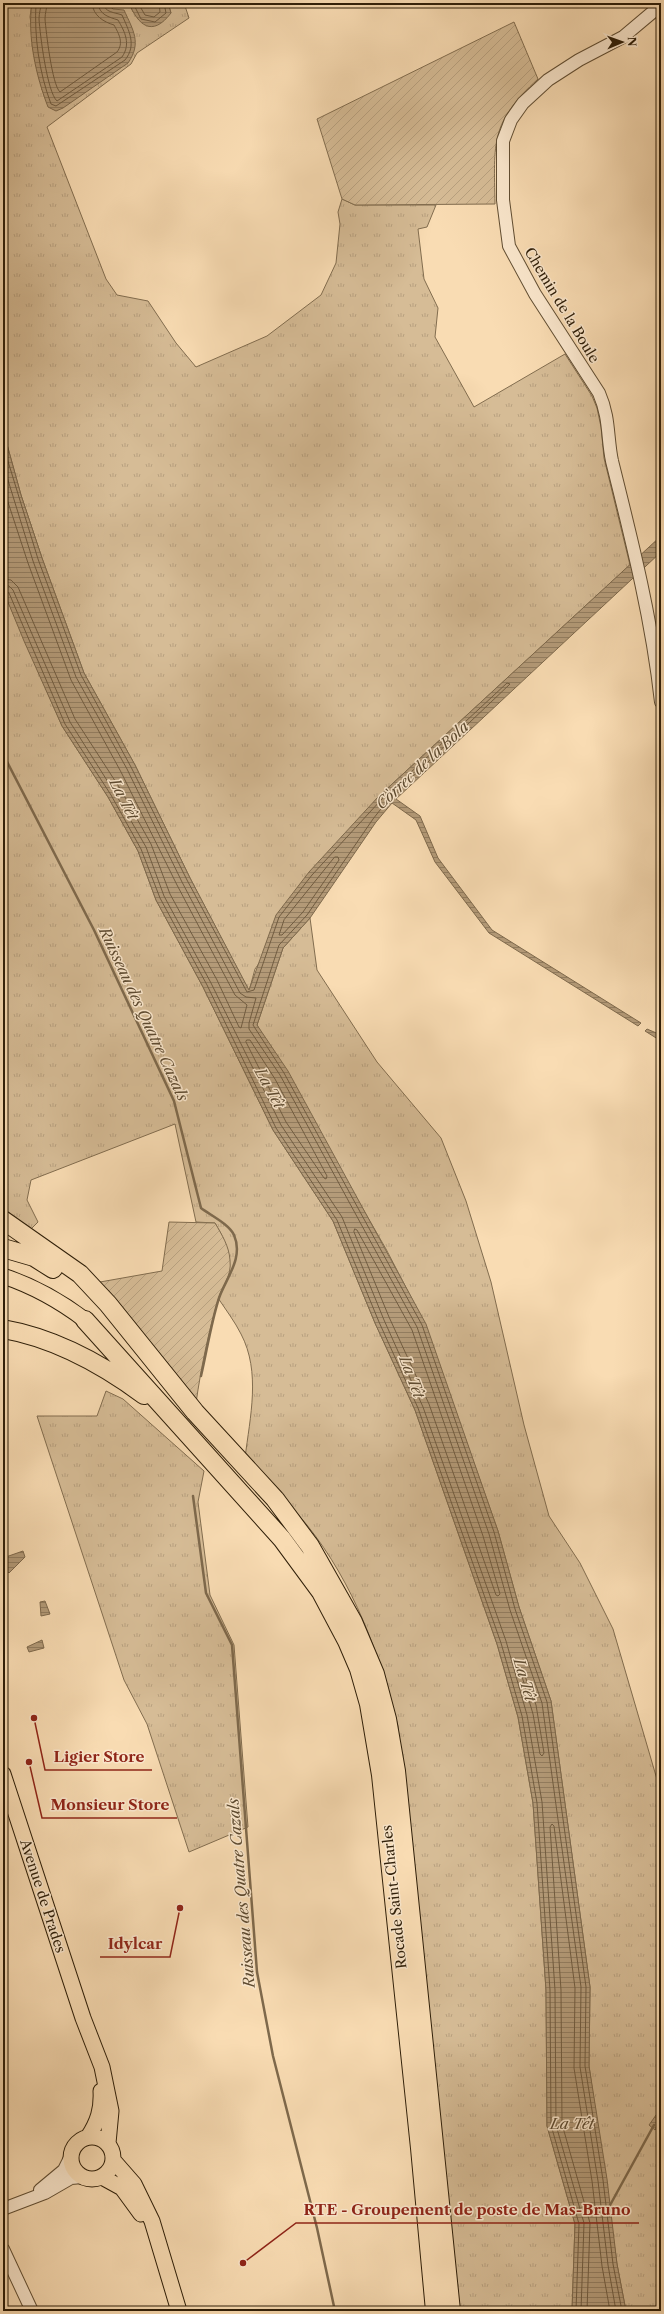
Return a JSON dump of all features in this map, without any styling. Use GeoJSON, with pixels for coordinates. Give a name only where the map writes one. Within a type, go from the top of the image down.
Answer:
{"type":"FeatureCollection","features":[{"type":"Feature","properties":{"kind":"highway"},"geometry":{"type":"LineString","coordinates":[[3,1220],[80,1274],[108,1304],[195,1412],[275,1499],[310,1546],[342,1601]]}},
{"type":"Feature","properties":{"kind":"highway"},"geometry":{"type":"LineString","coordinates":[[3,1248],[34,1258],[82,1291],[154,1377],[310,1546]]}},
{"type":"Feature","properties":{"kind":"highway"},"geometry":{"type":"LineString","coordinates":[[85,1320],[108,1335],[243,1479],[314,1559],[342,1601]]}},
{"type":"Feature","properties":{"kind":"highway"},"geometry":{"type":"LineString","coordinates":[[85,1320],[261,1515]]}},
{"type":"Feature","properties":{"kind":"highway"},"geometry":{"type":"LineString","coordinates":[[3,1329],[46,1341],[85,1356],[114,1372],[146,1396],[238,1493],[261,1515]]}},
{"type":"Feature","properties":{"kind":"highway","name":"Rocade Saint-Charles"},"geometry":{"type":"LineString","coordinates":[[261,1515],[282,1539],[321,1592],[347,1640],[359,1669],[369,1704],[381,1775],[420,2148],[435,2311]]}},
{"type":"Feature","properties":{"kind":"highway","name":"Rocade Saint-Charles"},"geometry":{"type":"LineString","coordinates":[[342,1601],[375,1674],[387,1719],[396,1771],[451,2311]]}},
{"type":"Feature","properties":{"kind":"main road"},"geometry":{"type":"LineString","coordinates":[[3,1276],[45,1294],[67,1306],[85,1320]]}},
{"type":"Feature","properties":{"kind":"main road","name":"Avenue de Prades"},"geometry":{"type":"LineString","coordinates":[[3,1774],[6,1795],[106,2084],[111,2111],[108,2144]]}},
{"type":"Feature","properties":{"kind":"main road","name":"Avenue de Prades"},"geometry":{"type":"LineString","coordinates":[[83,2018],[101,2094],[100,2112],[96,2125],[88,2137]]}},
{"type":"Feature","properties":{"kind":"main road"},"geometry":{"type":"LineString","coordinates":[[95,2136],[108,2144],[111,2148],[113,2160],[110,2170],[102,2177],[90,2179],[83,2177],[74,2169],[71,2156],[76,2144],[88,2137],[95,2136]]}},
{"type":"Feature","properties":{"kind":"main road"},"geometry":{"type":"LineString","coordinates":[[113,2160],[126,2173],[142,2198],[152,2221],[179,2311]]}},
{"type":"Feature","properties":{"kind":"main road"},"geometry":{"type":"LineString","coordinates":[[102,2177],[122,2188],[140,2212],[164,2265]]}},
{"type":"Feature","properties":{"kind":"street","name":"Chemin de la Boule"},"geometry":{"type":"LineString","coordinates":[[661,5],[623,36],[579,60],[548,80],[523,103],[511,120],[506,134],[502,159],[503,200],[509,246],[535,294],[602,399],[609,426],[612,457],[642,583],[661,702]]}},
{"type":"Feature","properties":{"kind":"street"},"geometry":{"type":"LineString","coordinates":[[33,2197],[64,2170],[71,2156]]}},
{"type":"Feature","properties":{"kind":"street"},"geometry":{"type":"LineString","coordinates":[[3,2209],[45,2193],[71,2178],[83,2177]]}},
{"type":"Feature","properties":{"kind":"street"},"geometry":{"type":"LineString","coordinates":[[3,2249],[32,2311]]}},
{"type":"Feature","properties":{"kind":"green space"},"geometry":{"type":"Polygon","coordinates":[[[3,3],[32,3],[30,17],[42,90],[113,9],[106,3],[129,3],[133,12],[171,13],[168,3],[184,3],[189,18],[137,53],[131,64],[47,127],[106,279],[117,295],[148,301],[176,343],[196,367],[267,336],[321,295],[336,263],[340,224],[338,212],[342,199],[355,205],[436,205],[427,227],[418,229],[424,279],[438,308],[435,337],[474,407],[565,354],[592,396],[597,408],[601,427],[604,458],[630,565],[378,797],[255,969],[249,991],[190,878],[135,765],[84,673],[42,558],[21,495],[3,430],[3,3]]]}},
{"type":"Feature","properties":{"kind":"green space"},"geometry":{"type":"Polygon","coordinates":[[[514,22],[538,79],[522,94],[511,108],[498,135],[495,164],[495,204],[355,205],[342,199],[317,119],[514,22]]]}},
{"type":"Feature","properties":{"kind":"green space"},"geometry":{"type":"Polygon","coordinates":[[[3,590],[62,726],[108,797],[138,851],[156,900],[203,987],[273,1130],[333,1221],[375,1323],[415,1410],[497,1644],[518,1717],[533,1803],[546,1990],[547,2126],[575,2224],[572,2311],[459,2311],[398,1726],[391,1699],[363,1620],[338,1571],[324,1548],[300,1516],[245,1458],[251,1411],[251,1364],[241,1334],[218,1298],[227,1278],[229,1269],[228,1252],[221,1233],[215,1223],[196,1222],[175,1124],[31,1180],[27,1200],[38,1222],[29,1231],[3,1208],[3,590]]]}},
{"type":"Feature","properties":{"kind":"green space"},"geometry":{"type":"Polygon","coordinates":[[[310,918],[317,970],[377,1062],[441,1138],[466,1201],[491,1282],[524,1425],[549,1516],[580,1563],[613,1629],[661,1793],[661,2311],[626,2311],[617,2264],[589,2066],[590,1987],[551,1701],[519,1607],[498,1531],[425,1324],[386,1249],[257,1025],[283,948],[310,918]]]}},
{"type":"Feature","properties":{"kind":"green space"},"geometry":{"type":"Polygon","coordinates":[[[169,1222],[215,1223],[225,1241],[229,1255],[230,1271],[220,1295],[211,1326],[196,1403],[100,1282],[162,1271],[169,1222]]]}},
{"type":"Feature","properties":{"kind":"green space"},"geometry":{"type":"Polygon","coordinates":[[[106,1391],[123,1399],[204,1471],[198,1502],[210,1595],[234,1645],[248,1827],[189,1852],[147,1724],[124,1680],[37,1416],[97,1416],[106,1391]]]}},
{"type":"Feature","properties":{"kind":"water"},"geometry":{"type":"Polygon","coordinates":[[[32,3],[106,3],[113,9],[124,10],[135,36],[135,49],[128,63],[63,108],[56,111],[48,107],[36,69],[34,56],[31,29],[32,3]]]}},
{"type":"Feature","properties":{"kind":"water"},"geometry":{"type":"Polygon","coordinates":[[[129,3],[168,3],[171,13],[158,25],[152,27],[146,26],[137,17],[129,3]]]}},
{"type":"Feature","properties":{"kind":"water","name":"La Têt"},"geometry":{"type":"Polygon","coordinates":[[[3,430],[21,495],[42,558],[84,673],[135,765],[190,878],[249,990],[276,915],[309,872],[378,797],[661,536],[661,552],[396,799],[420,816],[438,858],[492,930],[641,1023],[638,1026],[489,933],[435,862],[416,820],[392,803],[376,822],[310,918],[283,948],[257,1025],[288,1071],[426,1324],[498,1531],[519,1607],[551,1701],[590,1987],[589,2066],[607,2179],[617,2264],[626,2311],[572,2311],[575,2224],[547,2126],[546,1990],[533,1803],[518,1717],[497,1644],[415,1410],[375,1323],[333,1221],[273,1130],[203,987],[156,900],[138,851],[108,797],[62,726],[3,590],[3,430]]]}},
{"type":"Feature","properties":{"kind":"water"},"geometry":{"type":"Polygon","coordinates":[[[647,1029],[661,1035],[661,1041],[645,1031],[647,1029]]]}},
{"type":"Feature","properties":{"kind":"water"},"geometry":{"type":"Polygon","coordinates":[[[23,1551],[25,1557],[9,1573],[5,1569],[3,1558],[23,1551]]]}},
{"type":"Feature","properties":{"kind":"water"},"geometry":{"type":"Polygon","coordinates":[[[45,1601],[50,1614],[41,1616],[40,1602],[45,1601]]]}},
{"type":"Feature","properties":{"kind":"water"},"geometry":{"type":"Polygon","coordinates":[[[42,1640],[44,1648],[29,1652],[27,1647],[42,1640]]]}},
{"type":"Feature","properties":{"kind":"water"},"geometry":{"type":"Polygon","coordinates":[[[661,2108],[661,2121],[655,2130],[649,2125],[661,2108]]]}},
{"type":"Feature","properties":{"kind":"waterway","name":"Ruisseau des Quatre Cazals"},"geometry":{"type":"LineString","coordinates":[[3,754],[94,930],[174,1101],[201,1208],[224,1223],[232,1231],[237,1243],[237,1252],[233,1268],[222,1290],[216,1307],[201,1376]]}},
{"type":"Feature","properties":{"kind":"waterway","name":"Ruisseau des Quatre Cazals"},"geometry":{"type":"LineString","coordinates":[[193,1496],[206,1593],[232,1645],[257,1972],[273,2056],[317,2228],[335,2311]]}},
{"type":"Feature","properties":{"kind":"waterway"},"geometry":{"type":"LineString","coordinates":[[609,2207],[654,2125]]}},
{"type":"Feature","properties":{"kind":"place","name":"Ligier Store"},"geometry":{"type":"Point","coordinates":[34,1718]}},
{"type":"Feature","properties":{"kind":"place","name":"Monsieur Store"},"geometry":{"type":"Point","coordinates":[29,1762]}},
{"type":"Feature","properties":{"kind":"place","name":"Idylcar"},"geometry":{"type":"Point","coordinates":[180,1908]}},
{"type":"Feature","properties":{"kind":"place","name":"RTE - Groupement de poste de Mas-Bruno"},"geometry":{"type":"Point","coordinates":[243,2263]}},
{"type":"Feature","properties":{"kind":"water label","name":"Còrrec de la Bola"},"geometry":{"type":"Point","coordinates":[422,765]}}]}
